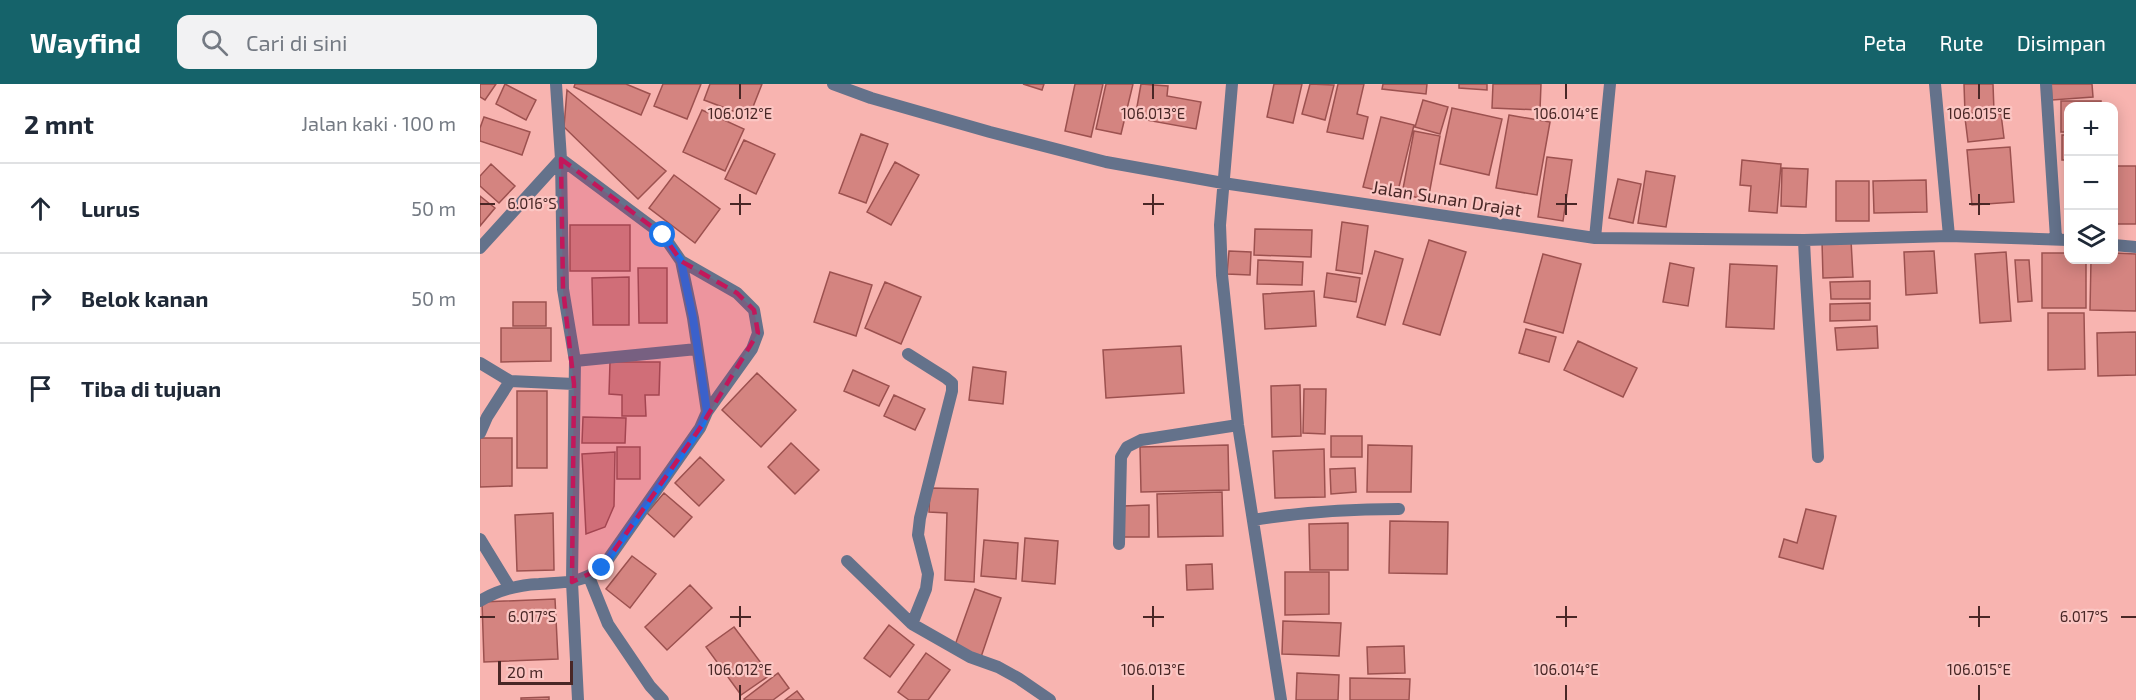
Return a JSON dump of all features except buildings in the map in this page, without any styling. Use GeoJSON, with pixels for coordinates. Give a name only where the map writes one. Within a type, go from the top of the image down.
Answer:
{"type":"FeatureCollection","features":[{"type":"Feature","properties":{"kind":"street"},"geometry":{"type":"LineString","coordinates":[[556,84],[561,159],[563,289],[575,361],[572,582],[578,700]]}},
{"type":"Feature","properties":{"kind":"street","name":"Jalan Sunan Drajat"},"geometry":{"type":"LineString","coordinates":[[833,84],[871,98],[979,129],[1106,162],[1223,183],[1594,238],[1804,240],[1949,236],[2062,239]]}},
{"type":"Feature","properties":{"kind":"street"},"geometry":{"type":"LineString","coordinates":[[1232,84],[1220,225],[1222,275],[1238,425],[1281,700]]}},
{"type":"Feature","properties":{"kind":"street"},"geometry":{"type":"LineString","coordinates":[[1594,238],[1610,84]]}},
{"type":"Feature","properties":{"kind":"street"},"geometry":{"type":"LineString","coordinates":[[1935,84],[1949,236]]}},
{"type":"Feature","properties":{"kind":"street"},"geometry":{"type":"LineString","coordinates":[[2046,84],[2062,239]]}},
{"type":"Feature","properties":{"kind":"street"},"geometry":{"type":"LineString","coordinates":[[480,248],[561,159]]}},
{"type":"Feature","properties":{"kind":"street"},"geometry":{"type":"LineString","coordinates":[[561,159],[663,235],[681,261],[693,318],[707,412]]}},
{"type":"Feature","properties":{"kind":"street"},"geometry":{"type":"LineString","coordinates":[[1804,240],[1818,457]]}},
{"type":"Feature","properties":{"kind":"street"},"geometry":{"type":"LineString","coordinates":[[2118,245],[2136,247]]}},
{"type":"Feature","properties":{"kind":"street"},"geometry":{"type":"LineString","coordinates":[[480,601],[510,588],[572,582],[589,577],[602,568],[752,349],[758,333],[754,310],[737,293],[681,261]]}},
{"type":"Feature","properties":{"kind":"street"},"geometry":{"type":"LineString","coordinates":[[575,361],[697,349]]}},
{"type":"Feature","properties":{"kind":"street"},"geometry":{"type":"LineString","coordinates":[[908,354],[946,378],[951,383],[952,391],[920,518],[918,535],[928,574],[926,589],[912,624]]}},
{"type":"Feature","properties":{"kind":"street"},"geometry":{"type":"LineString","coordinates":[[480,363],[510,381],[574,384]]}},
{"type":"Feature","properties":{"kind":"street"},"geometry":{"type":"LineString","coordinates":[[480,433],[487,417],[510,381]]}},
{"type":"Feature","properties":{"kind":"street"},"geometry":{"type":"LineString","coordinates":[[1119,544],[1121,457],[1127,447],[1141,440],[1238,425]]}},
{"type":"Feature","properties":{"kind":"street"},"geometry":{"type":"LineString","coordinates":[[1253,520],[1352,508],[1399,509]]}},
{"type":"Feature","properties":{"kind":"street"},"geometry":{"type":"LineString","coordinates":[[480,539],[510,588]]}},
{"type":"Feature","properties":{"kind":"street"},"geometry":{"type":"LineString","coordinates":[[847,561],[912,624],[970,657],[998,667],[1018,678],[1050,700]]}},
{"type":"Feature","properties":{"kind":"street"},"geometry":{"type":"LineString","coordinates":[[589,577],[608,624],[650,686],[663,700]]}},
{"type":"Feature","properties":{"kind":"highlighted area"},"geometry":{"type":"Polygon","coordinates":[[[561,159],[663,235],[681,261],[737,293],[754,310],[758,333],[700,428],[602,568],[572,582],[574,384],[563,289],[561,159]]]}},
{"type":"Feature","properties":{"kind":"route"},"geometry":{"type":"LineString","coordinates":[[602,568],[700,428],[707,412],[693,318],[681,261],[663,235]]}}]}
